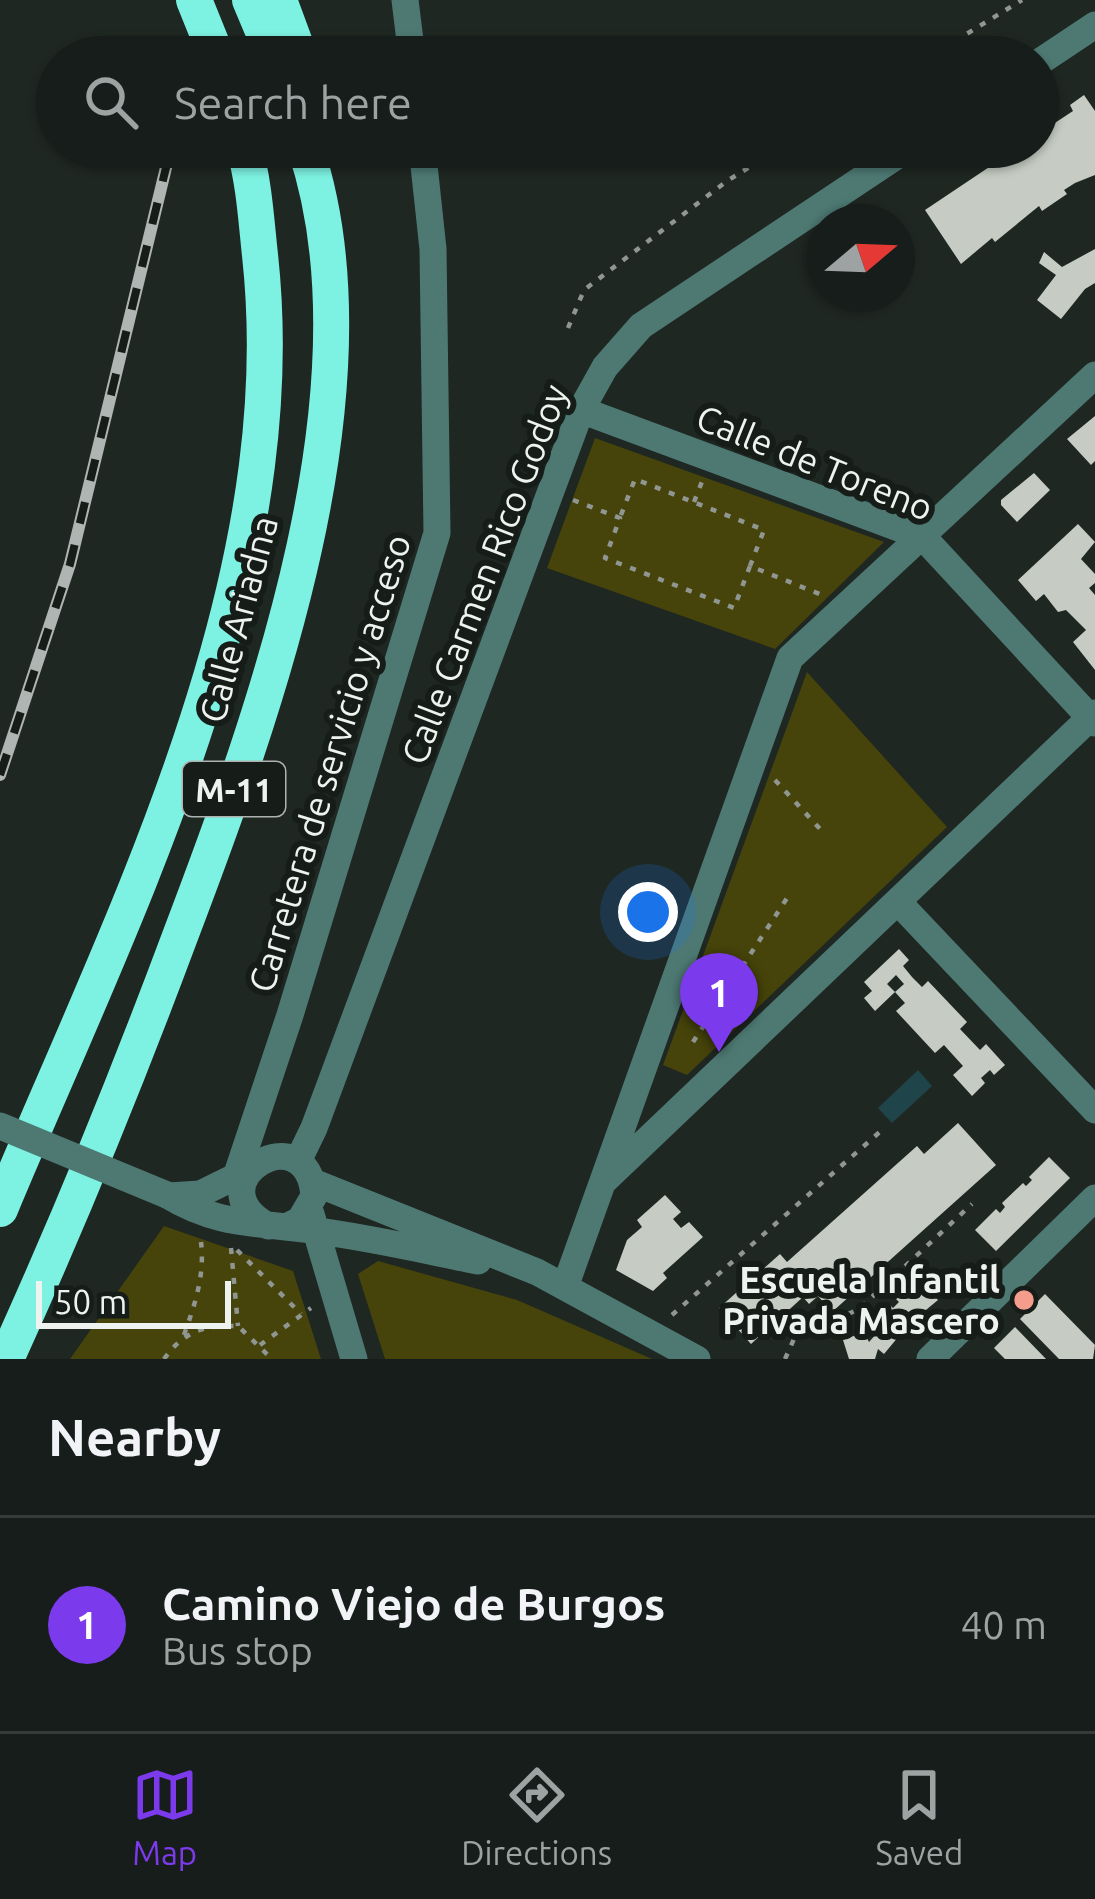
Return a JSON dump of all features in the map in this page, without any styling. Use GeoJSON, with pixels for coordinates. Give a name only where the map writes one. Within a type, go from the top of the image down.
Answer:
{"type":"FeatureCollection","features":[{"type":"Feature","properties":{"kind":"highway"},"geometry":{"type":"LineString","coordinates":[[194,0],[209,36]]}},
{"type":"Feature","properties":{"kind":"highway"},"geometry":{"type":"LineString","coordinates":[[250,0],[265,36]]}},
{"type":"Feature","properties":{"kind":"highway"},"geometry":{"type":"LineString","coordinates":[[279,0],[292,36]]}},
{"type":"Feature","properties":{"kind":"highway","name":"Calle Ariadna"},"geometry":{"type":"LineString","coordinates":[[0,1209],[122,927],[193,733],[236,575],[261,440],[265,302],[250,168]]}},
{"type":"Feature","properties":{"kind":"highway","name":"Calle Ariadna"},"geometry":{"type":"LineString","coordinates":[[6,1359],[123,1090],[228,812],[295,585],[326,424],[332,310],[314,168]]}},
{"type":"Feature","properties":{"kind":"street"},"geometry":{"type":"LineString","coordinates":[[405,0],[409,36]]}},
{"type":"Feature","properties":{"kind":"street"},"geometry":{"type":"LineString","coordinates":[[1059,48],[1095,25]]}},
{"type":"Feature","properties":{"kind":"street","name":"Carretera de servicio y acceso"},"geometry":{"type":"LineString","coordinates":[[242,1173],[437,533],[434,249],[424,168]]}},
{"type":"Feature","properties":{"kind":"street","name":"Calle Carmen Rico Godoy"},"geometry":{"type":"LineString","coordinates":[[298,1206],[314,1128],[581,410],[604,367],[641,326],[878,168]]}},
{"type":"Feature","properties":{"kind":"street"},"geometry":{"type":"LineString","coordinates":[[565,1287],[790,658],[1095,375]]}},
{"type":"Feature","properties":{"kind":"street","name":"Calle de Toreno"},"geometry":{"type":"LineString","coordinates":[[581,410],[922,537],[1093,718]]}},
{"type":"Feature","properties":{"kind":"street"},"geometry":{"type":"LineString","coordinates":[[598,1186],[1093,718]]}},
{"type":"Feature","properties":{"kind":"street"},"geometry":{"type":"LineString","coordinates":[[899,903],[1095,1111]]}},
{"type":"Feature","properties":{"kind":"street"},"geometry":{"type":"LineString","coordinates":[[0,1126],[214,1219],[298,1206],[537,1272],[697,1359]]}},
{"type":"Feature","properties":{"kind":"street"},"geometry":{"type":"LineString","coordinates":[[167,1196],[200,1194],[263,1159],[280,1156],[354,1359]]}},
{"type":"Feature","properties":{"kind":"street"},"geometry":{"type":"LineString","coordinates":[[242,1173],[244,1203],[253,1218],[298,1206],[537,1272]]}},
{"type":"Feature","properties":{"kind":"street"},"geometry":{"type":"LineString","coordinates":[[930,1359],[1095,1198]]}},
{"type":"Feature","properties":{"kind":"path"},"geometry":{"type":"LineString","coordinates":[[963,36],[1022,0]]}},
{"type":"Feature","properties":{"kind":"path"},"geometry":{"type":"LineString","coordinates":[[568,328],[584,290],[748,168]]}},
{"type":"Feature","properties":{"kind":"path"},"geometry":{"type":"LineString","coordinates":[[635,479],[764,530],[750,566],[734,608],[605,557],[635,479]]}},
{"type":"Feature","properties":{"kind":"path"},"geometry":{"type":"LineString","coordinates":[[551,491],[620,518]]}},
{"type":"Feature","properties":{"kind":"path"},"geometry":{"type":"LineString","coordinates":[[750,566],[848,606]]}},
{"type":"Feature","properties":{"kind":"path"},"geometry":{"type":"LineString","coordinates":[[770,775],[821,830]]}},
{"type":"Feature","properties":{"kind":"path"},"geometry":{"type":"LineString","coordinates":[[693,1042],[791,892]]}},
{"type":"Feature","properties":{"kind":"path"},"geometry":{"type":"LineString","coordinates":[[672,1315],[882,1130]]}},
{"type":"Feature","properties":{"kind":"path"},"geometry":{"type":"LineString","coordinates":[[785,1359],[802,1321],[812,1317],[835,1320],[859,1309],[972,1204]]}},
{"type":"Feature","properties":{"kind":"path"},"geometry":{"type":"LineString","coordinates":[[164,1359],[184,1335],[198,1296],[201,1241]]}},
{"type":"Feature","properties":{"kind":"path"},"geometry":{"type":"LineString","coordinates":[[238,1326],[231,1243],[301,1314]]}},
{"type":"Feature","properties":{"kind":"path"},"geometry":{"type":"LineString","coordinates":[[260,1345],[311,1308]]}},
{"type":"Feature","properties":{"kind":"path"},"geometry":{"type":"LineString","coordinates":[[184,1335],[211,1325],[238,1326],[272,1359]]}},
{"type":"Feature","properties":{"kind":"shaded area"},"geometry":{"type":"Polygon","coordinates":[[[595,438],[884,542],[775,649],[547,568],[595,438]]]}},
{"type":"Feature","properties":{"kind":"shaded area"},"geometry":{"type":"Polygon","coordinates":[[[807,672],[947,827],[687,1075],[663,1065],[807,672]]]}},
{"type":"Feature","properties":{"kind":"shaded area"},"geometry":{"type":"Polygon","coordinates":[[[164,1226],[293,1271],[321,1359],[70,1359],[164,1226]]]}},
{"type":"Feature","properties":{"kind":"shaded area"},"geometry":{"type":"Polygon","coordinates":[[[378,1261],[517,1300],[652,1359],[385,1359],[358,1274],[378,1261]]]}},
{"type":"Feature","properties":{"kind":"water"},"geometry":{"type":"Polygon","coordinates":[[[918,1070],[932,1086],[892,1123],[878,1108],[918,1070]]]}},
{"type":"Feature","properties":{"kind":"building"},"geometry":{"type":"Polygon","coordinates":[[[1084,95],[1095,111],[1095,175],[1064,190],[1067,194],[1042,211],[1039,206],[961,264],[925,210],[988,168],[1059,168],[1059,120],[1073,111],[1070,105],[1084,95]]]}},
{"type":"Feature","properties":{"kind":"building"},"geometry":{"type":"Polygon","coordinates":[[[1095,249],[1095,283],[1061,319],[1037,300],[1056,275],[1039,263],[1044,252],[1062,267],[1095,249]]]}},
{"type":"Feature","properties":{"kind":"building"},"geometry":{"type":"Polygon","coordinates":[[[1095,416],[1095,461],[1091,465],[1067,439],[1095,416]]]}},
{"type":"Feature","properties":{"kind":"building"},"geometry":{"type":"Polygon","coordinates":[[[1034,473],[1050,490],[1017,522],[1001,500],[1034,473]]]}},
{"type":"Feature","properties":{"kind":"building"},"geometry":{"type":"Polygon","coordinates":[[[1078,524],[1095,542],[1081,559],[1095,574],[1089,588],[1095,595],[1095,670],[1073,642],[1086,630],[1066,610],[1058,612],[1044,594],[1036,601],[1018,580],[1078,524]]]}},
{"type":"Feature","properties":{"kind":"building"},"geometry":{"type":"Polygon","coordinates":[[[899,949],[909,960],[903,966],[912,977],[922,987],[928,981],[967,1022],[960,1029],[980,1050],[986,1044],[1005,1065],[981,1078],[985,1083],[972,1096],[953,1075],[963,1066],[944,1045],[935,1053],[896,1011],[905,1003],[895,992],[875,1011],[864,998],[872,991],[864,982],[899,949]],[[896,975],[887,984],[895,992],[904,984],[896,975]]]}},
{"type":"Feature","properties":{"kind":"building"},"geometry":{"type":"Polygon","coordinates":[[[958,1123],[996,1165],[832,1312],[818,1296],[809,1304],[803,1297],[780,1318],[786,1325],[770,1339],[764,1332],[751,1344],[719,1308],[780,1254],[787,1262],[917,1146],[924,1154],[958,1123]]]}},
{"type":"Feature","properties":{"kind":"building"},"geometry":{"type":"Polygon","coordinates":[[[1049,1157],[1070,1178],[996,1251],[975,1230],[996,1209],[1000,1213],[1005,1207],[1002,1203],[1023,1183],[1026,1186],[1049,1157]]]}},
{"type":"Feature","properties":{"kind":"building"},"geometry":{"type":"Polygon","coordinates":[[[665,1195],[681,1212],[673,1219],[681,1228],[689,1222],[703,1237],[663,1273],[667,1278],[653,1291],[616,1270],[627,1240],[642,1227],[637,1220],[665,1195]]]}},
{"type":"Feature","properties":{"kind":"building"},"geometry":{"type":"Polygon","coordinates":[[[917,1279],[938,1300],[884,1354],[878,1349],[875,1359],[849,1359],[843,1340],[864,1332],[869,1342],[878,1332],[870,1325],[890,1305],[893,1308],[917,1279]]]}},
{"type":"Feature","properties":{"kind":"building"},"geometry":{"type":"Polygon","coordinates":[[[1045,1294],[1095,1345],[1093,1359],[1059,1359],[1020,1319],[1045,1294]]]}},
{"type":"Feature","properties":{"kind":"building"},"geometry":{"type":"Polygon","coordinates":[[[1015,1327],[1046,1359],[1005,1359],[994,1348],[1015,1327]]]}},
{"type":"Feature","properties":{"kind":"railway"},"geometry":{"type":"LineString","coordinates":[[0,775],[70,564],[166,168]]}},
{"type":"Feature","properties":{"kind":"place","name":"Camino Viejo de Burgos"},"geometry":{"type":"Point","coordinates":[719,1052]}},
{"type":"Feature","properties":{"kind":"place","name":"Escuela Infantil Privada Mascero"},"geometry":{"type":"Point","coordinates":[1024,1300]}}]}
